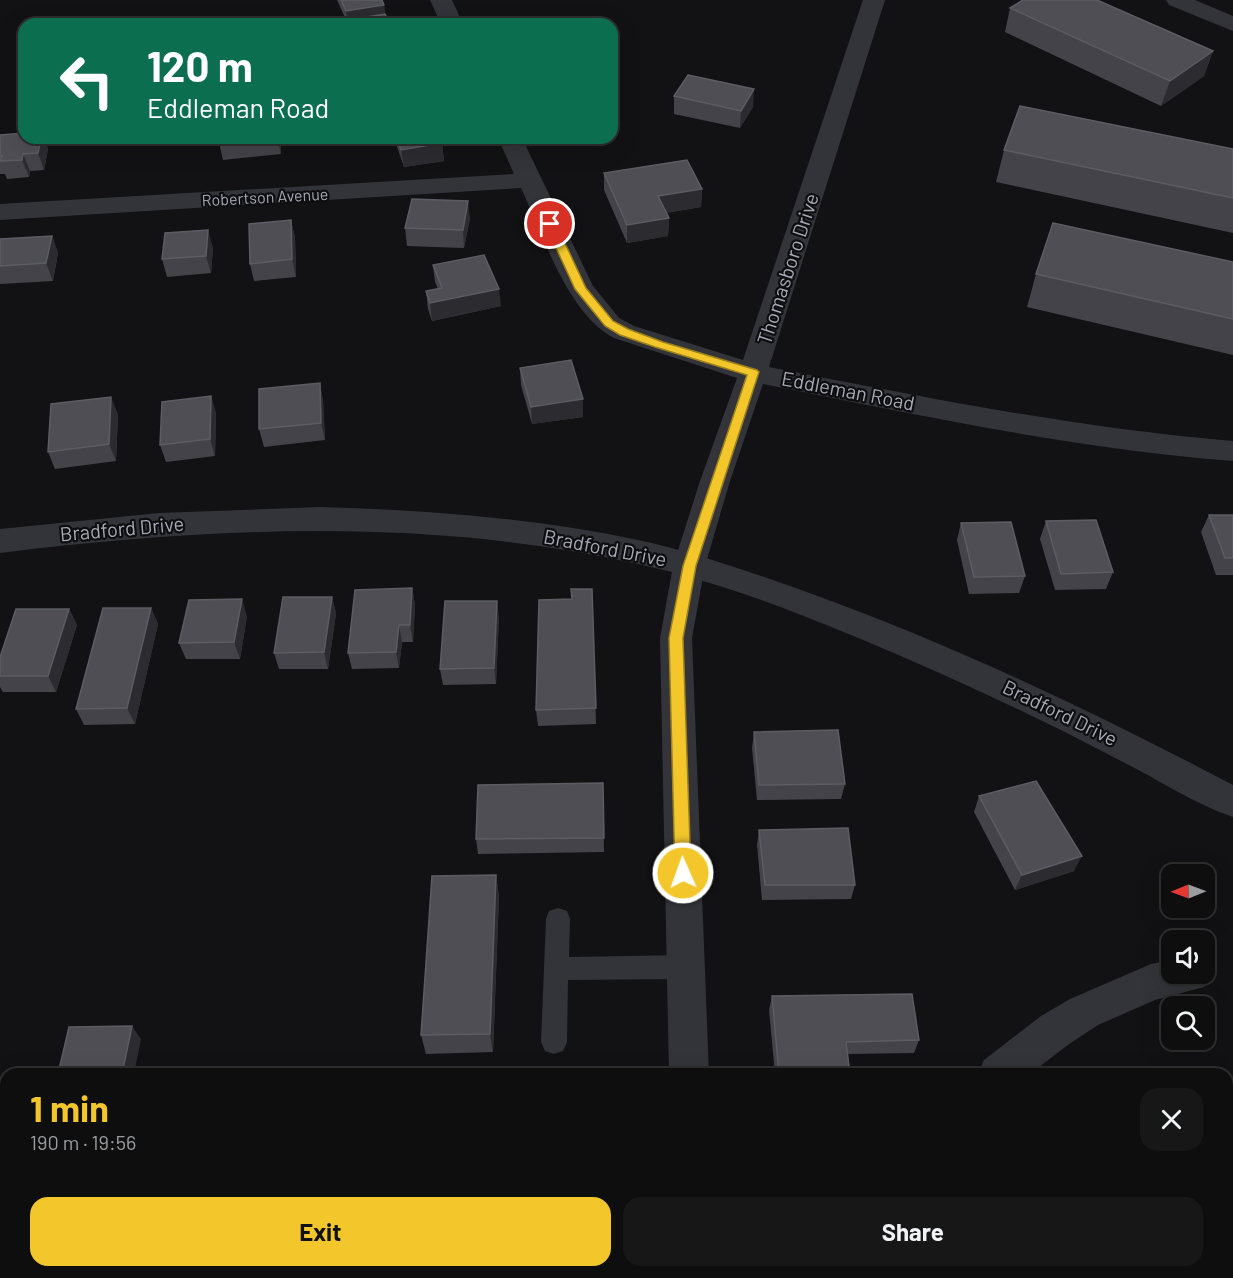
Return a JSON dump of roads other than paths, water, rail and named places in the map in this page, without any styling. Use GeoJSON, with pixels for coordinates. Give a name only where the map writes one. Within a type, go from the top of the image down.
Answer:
{"type":"FeatureCollection","features":[{"type":"Feature","properties":{"kind":"street"},"geometry":{"type":"LineString","coordinates":[[441,0],[450,18]]}},
{"type":"Feature","properties":{"kind":"street","name":"Thomasboro Drive"},"geometry":{"type":"LineString","coordinates":[[689,1068],[676,638],[689,566],[873,0]]}},
{"type":"Feature","properties":{"kind":"street"},"geometry":{"type":"LineString","coordinates":[[1176,0],[1233,24]]}},
{"type":"Feature","properties":{"kind":"street","name":"Eddleman Road"},"geometry":{"type":"LineString","coordinates":[[513,144],[581,289],[609,324],[624,332],[753,372],[987,419],[1157,445],[1233,451]]}},
{"type":"Feature","properties":{"kind":"street","name":"Robertson Avenue"},"geometry":{"type":"LineString","coordinates":[[0,212],[530,180]]}},
{"type":"Feature","properties":{"kind":"street","name":"Bradford Drive"},"geometry":{"type":"LineString","coordinates":[[0,541],[198,523],[376,519],[465,525],[637,552],[764,589],[934,654],[1071,718],[1233,802]]}},
{"type":"Feature","properties":{"kind":"street"},"geometry":{"type":"LineString","coordinates":[[1006,1068],[1055,1030],[1084,1012],[1151,982],[1161,980]]}},
{"type":"Feature","properties":{"kind":"lane"},"geometry":{"type":"LineString","coordinates":[[554,1042],[558,919]]}},
{"type":"Feature","properties":{"kind":"lane"},"geometry":{"type":"LineString","coordinates":[[556,969],[686,967]]}}]}
